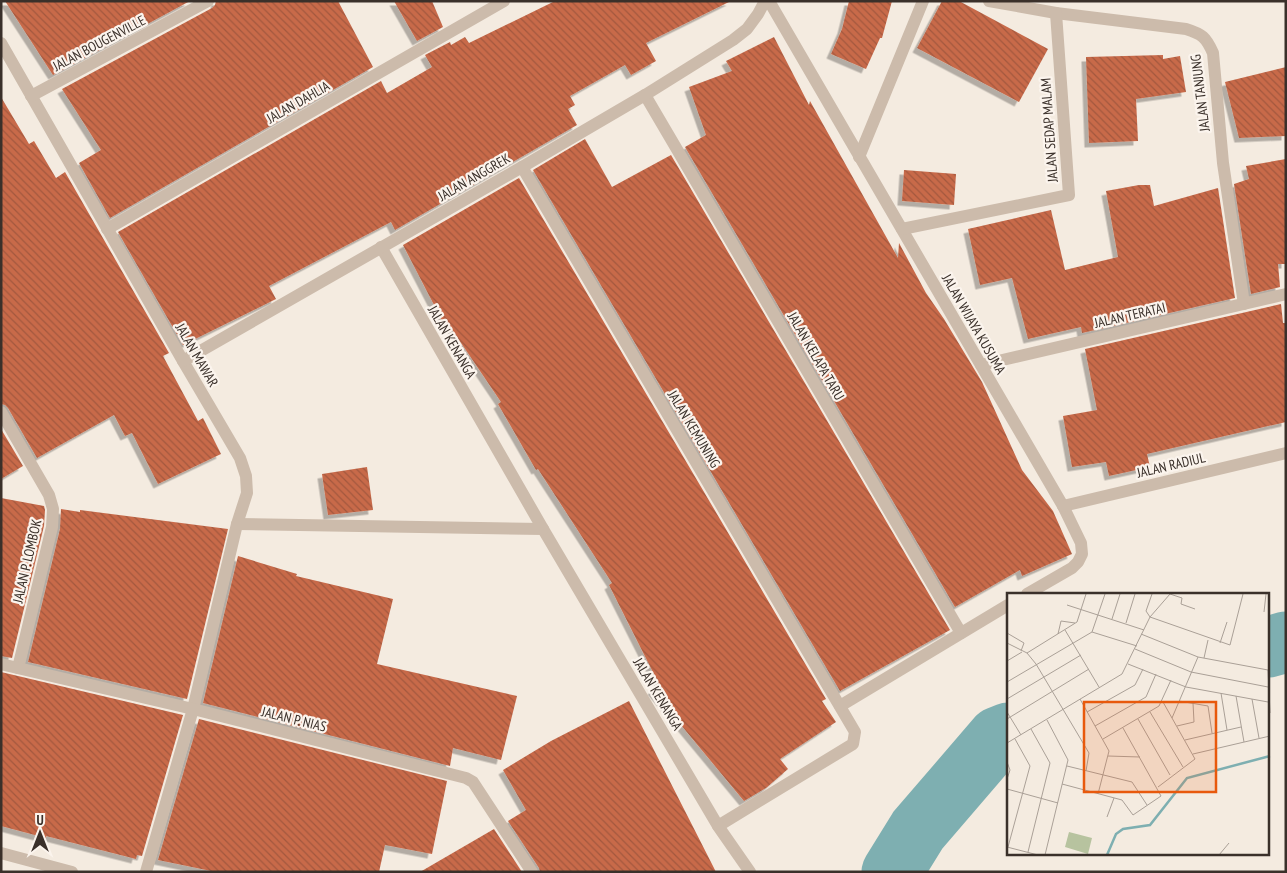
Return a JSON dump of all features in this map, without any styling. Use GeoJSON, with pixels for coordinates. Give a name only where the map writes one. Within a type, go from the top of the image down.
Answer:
{"type":"FeatureCollection","features":[{"type":"Feature","properties":{"kind":"street","name":"JALAN BOUGENVILLE"},"geometry":{"type":"LineString","coordinates":[[31,96],[208,1]]}},
{"type":"Feature","properties":{"kind":"street","name":"JALAN DAHLIA"},"geometry":{"type":"LineString","coordinates":[[107,229],[504,1]]}},
{"type":"Feature","properties":{"kind":"street","name":"JALAN ANGGREK"},"geometry":{"type":"LineString","coordinates":[[183,361],[645,95],[734,40],[747,28],[767,1]]}},
{"type":"Feature","properties":{"kind":"street","name":"JALAN WIJAYA KUSUMA"},"geometry":{"type":"LineString","coordinates":[[767,1],[1063,506],[1081,543],[1082,554],[1072,568],[1029,593]]}},
{"type":"Feature","properties":{"kind":"street"},"geometry":{"type":"LineString","coordinates":[[859,157],[923,1]]}},
{"type":"Feature","properties":{"kind":"street","name":"JALAN TANJUNG"},"geometry":{"type":"LineString","coordinates":[[989,1],[1056,13],[1186,29],[1201,34],[1209,43],[1213,53],[1223,163],[1244,304]]}},
{"type":"Feature","properties":{"kind":"street","name":"JALAN SEDAP MALAM"},"geometry":{"type":"LineString","coordinates":[[902,229],[1069,195],[1056,13]]}},
{"type":"Feature","properties":{"kind":"street","name":"JALAN MAWAR"},"geometry":{"type":"LineString","coordinates":[[1,43],[240,458],[246,476],[247,493],[237,524],[193,709],[146,872]]}},
{"type":"Feature","properties":{"kind":"street","name":"JALAN KELAPA TARU"},"geometry":{"type":"LineString","coordinates":[[645,95],[961,633]]}},
{"type":"Feature","properties":{"kind":"street","name":"JALAN KEMUNING"},"geometry":{"type":"LineString","coordinates":[[522,167],[855,732],[853,744],[718,826]]}},
{"type":"Feature","properties":{"kind":"street","name":"JALAN KENANGA"},"geometry":{"type":"LineString","coordinates":[[381,248],[543,529],[718,826],[750,872]]}},
{"type":"Feature","properties":{"kind":"street","name":"JALAN TERATAI"},"geometry":{"type":"LineString","coordinates":[[981,365],[1286,294]]}},
{"type":"Feature","properties":{"kind":"street","name":"JALAN P. LOMBOK"},"geometry":{"type":"LineString","coordinates":[[1,412],[49,495],[53,514],[52,527],[18,668]]}},
{"type":"Feature","properties":{"kind":"street","name":"JALAN RADIUL"},"geometry":{"type":"LineString","coordinates":[[1063,506],[1286,453]]}},
{"type":"Feature","properties":{"kind":"street"},"geometry":{"type":"LineString","coordinates":[[237,524],[543,529]]}},
{"type":"Feature","properties":{"kind":"street"},"geometry":{"type":"LineString","coordinates":[[840,706],[1007,606]]}},
{"type":"Feature","properties":{"kind":"street","name":"JALAN P. NIAS"},"geometry":{"type":"LineString","coordinates":[[1,664],[193,709],[466,778],[473,782],[532,872]]}},
{"type":"Feature","properties":{"kind":"street"},"geometry":{"type":"LineString","coordinates":[[1,854],[72,872]]}},
{"type":"Feature","properties":{"kind":"building"},"geometry":{"type":"Polygon","coordinates":[[[5,1],[190,1],[53,75],[5,1]]]}},
{"type":"Feature","properties":{"kind":"building"},"geometry":{"type":"Polygon","coordinates":[[[216,1],[338,1],[373,67],[110,218],[79,163],[101,150],[62,89],[212,8],[216,1]]]}},
{"type":"Feature","properties":{"kind":"building"},"geometry":{"type":"Polygon","coordinates":[[[394,1],[432,1],[443,27],[417,41],[394,1]]]}},
{"type":"Feature","properties":{"kind":"building"},"geometry":{"type":"Polygon","coordinates":[[[555,1],[731,1],[646,43],[656,61],[631,75],[625,65],[570,96],[575,105],[568,109],[577,125],[395,230],[391,222],[269,286],[276,299],[183,345],[118,232],[381,81],[387,93],[432,67],[425,55],[450,42],[451,45],[465,37],[469,43],[555,1]]]}},
{"type":"Feature","properties":{"kind":"building"},"geometry":{"type":"Polygon","coordinates":[[[849,1],[892,1],[882,38],[880,38],[866,69],[831,54],[842,29],[849,1]]]}},
{"type":"Feature","properties":{"kind":"building"},"geometry":{"type":"Polygon","coordinates":[[[942,1],[959,1],[1048,49],[1019,102],[917,48],[942,1]]]}},
{"type":"Feature","properties":{"kind":"building"},"geometry":{"type":"Polygon","coordinates":[[[774,37],[809,105],[810,101],[898,258],[899,243],[926,293],[982,382],[1022,470],[1053,511],[1072,554],[1022,576],[1020,570],[955,607],[685,147],[706,135],[689,87],[732,71],[726,61],[774,37]]]}},
{"type":"Feature","properties":{"kind":"building"},"geometry":{"type":"Polygon","coordinates":[[[1163,55],[1163,59],[1180,56],[1186,92],[1136,99],[1138,141],[1089,143],[1086,57],[1163,55]]]}},
{"type":"Feature","properties":{"kind":"building"},"geometry":{"type":"Polygon","coordinates":[[[1286,67],[1286,136],[1239,138],[1225,82],[1286,67]]]}},
{"type":"Feature","properties":{"kind":"building"},"geometry":{"type":"Polygon","coordinates":[[[1,97],[29,144],[34,141],[56,178],[65,172],[169,353],[163,356],[198,421],[203,418],[221,454],[158,484],[132,433],[125,436],[114,415],[37,458],[8,408],[1,404],[1,97]]]}},
{"type":"Feature","properties":{"kind":"building"},"geometry":{"type":"Polygon","coordinates":[[[585,139],[612,187],[671,155],[950,630],[840,691],[533,170],[585,139]]]}},
{"type":"Feature","properties":{"kind":"building"},"geometry":{"type":"Polygon","coordinates":[[[1286,159],[1286,264],[1278,264],[1280,287],[1251,294],[1234,184],[1249,179],[1246,166],[1286,159]]]}},
{"type":"Feature","properties":{"kind":"building"},"geometry":{"type":"Polygon","coordinates":[[[904,170],[956,174],[954,205],[902,201],[904,170]]]}},
{"type":"Feature","properties":{"kind":"building"},"geometry":{"type":"Polygon","coordinates":[[[519,178],[826,699],[822,701],[836,722],[780,759],[788,769],[766,788],[744,801],[652,690],[660,686],[609,585],[612,583],[538,469],[536,470],[498,404],[501,402],[451,328],[447,330],[403,245],[519,178]]]}},
{"type":"Feature","properties":{"kind":"building"},"geometry":{"type":"Polygon","coordinates":[[[1150,185],[1154,206],[1218,188],[1235,298],[1082,333],[1081,327],[1028,339],[1012,278],[980,285],[968,229],[1051,210],[1065,270],[1118,257],[1106,191],[1150,185]]]}},
{"type":"Feature","properties":{"kind":"building"},"geometry":{"type":"Polygon","coordinates":[[[1281,304],[1283,323],[1286,323],[1286,422],[1147,454],[1150,467],[1109,476],[1106,462],[1072,467],[1063,416],[1097,410],[1085,349],[1281,304]]]}},
{"type":"Feature","properties":{"kind":"building"},"geometry":{"type":"Polygon","coordinates":[[[1,429],[23,466],[1,479],[1,429]]]}},
{"type":"Feature","properties":{"kind":"building"},"geometry":{"type":"Polygon","coordinates":[[[367,467],[373,510],[328,515],[322,474],[367,467]]]}},
{"type":"Feature","properties":{"kind":"building"},"geometry":{"type":"Polygon","coordinates":[[[1,498],[44,506],[45,510],[44,526],[12,658],[1,656],[1,498]]]}},
{"type":"Feature","properties":{"kind":"building"},"geometry":{"type":"Polygon","coordinates":[[[61,509],[228,529],[187,699],[28,662],[60,529],[61,509]]]}},
{"type":"Feature","properties":{"kind":"building"},"geometry":{"type":"Polygon","coordinates":[[[238,556],[297,574],[296,576],[393,599],[377,664],[517,696],[501,760],[453,748],[450,766],[203,703],[238,556]]]}},
{"type":"Feature","properties":{"kind":"building"},"geometry":{"type":"Polygon","coordinates":[[[1,672],[183,715],[142,856],[137,855],[136,859],[1,826],[1,672]]]}},
{"type":"Feature","properties":{"kind":"building"},"geometry":{"type":"Polygon","coordinates":[[[629,701],[716,872],[540,872],[508,821],[526,810],[503,770],[551,741],[629,701]]]}},
{"type":"Feature","properties":{"kind":"building"},"geometry":{"type":"Polygon","coordinates":[[[199,719],[447,781],[432,854],[385,845],[379,872],[216,872],[158,860],[199,719]]]}},
{"type":"Feature","properties":{"kind":"building"},"geometry":{"type":"Polygon","coordinates":[[[494,829],[522,872],[420,872],[494,829]]]}},
{"type":"Feature","properties":{"kind":"waterway"},"geometry":{"type":"LineString","coordinates":[[1270,646],[1286,642]]}},
{"type":"Feature","properties":{"kind":"waterway"},"geometry":{"type":"LineString","coordinates":[[892,872],[918,830],[998,737],[1007,733]]}}]}
